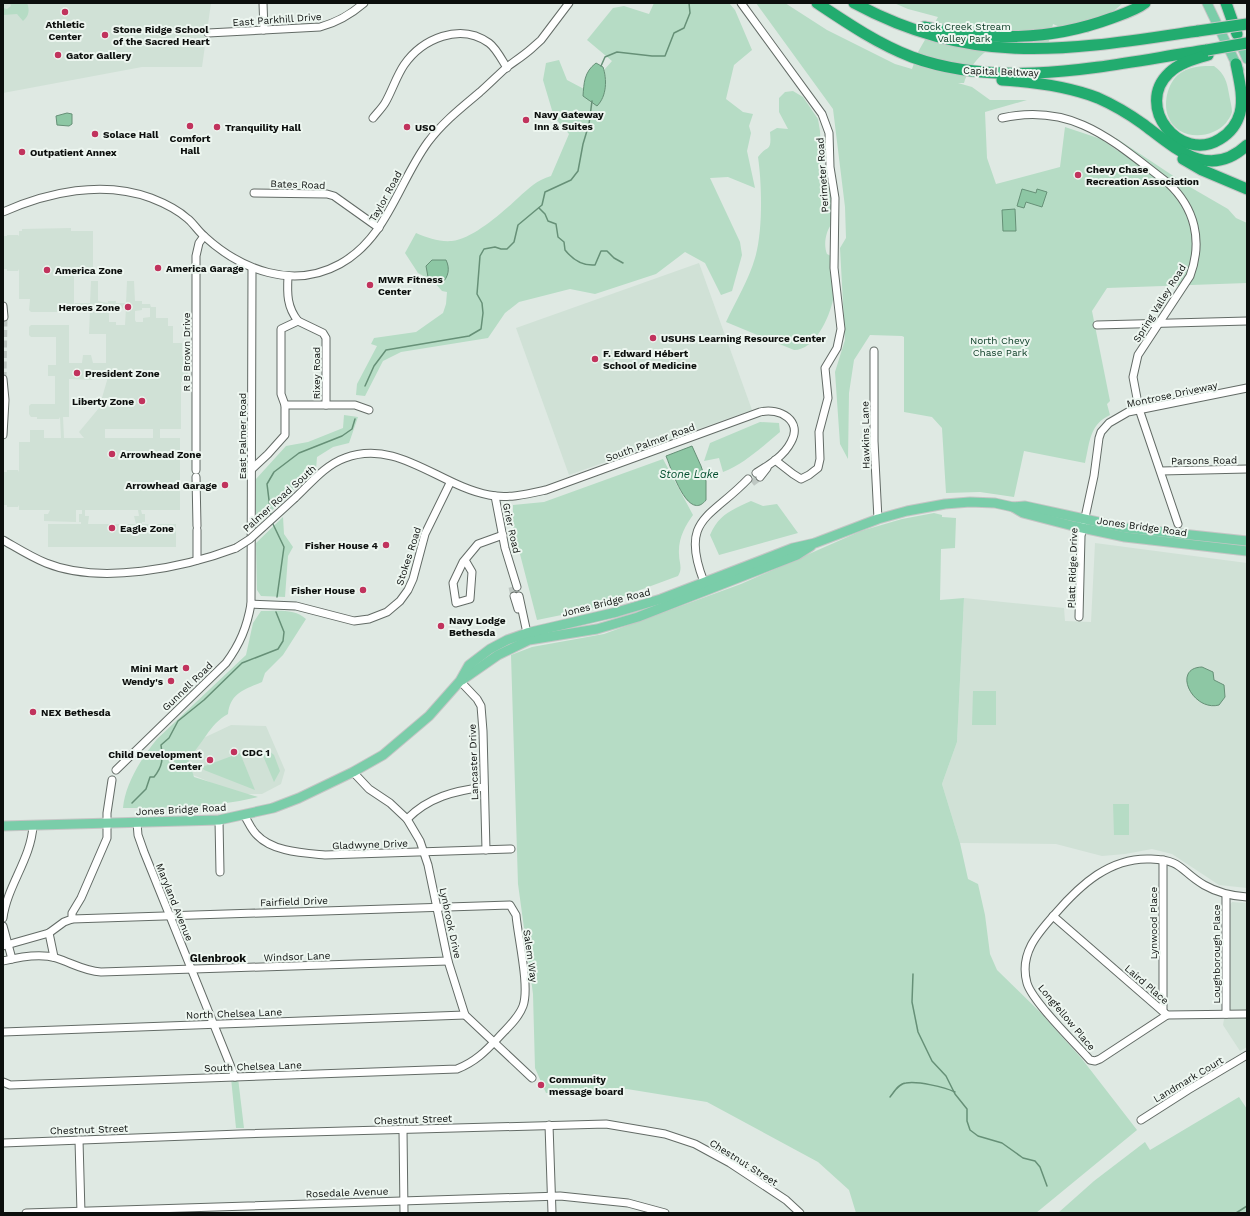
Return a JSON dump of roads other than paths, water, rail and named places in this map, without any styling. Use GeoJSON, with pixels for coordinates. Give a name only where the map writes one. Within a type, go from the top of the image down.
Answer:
{"type":"FeatureCollection","features":[{"type":"Feature","properties":{"kind":"highway","name":"Capital Beltway"},"geometry":{"type":"LineString","coordinates":[[817,3],[885,44],[911,56],[940,66],[988,72],[1046,72],[1208,52],[1247,44]]}},
{"type":"Feature","properties":{"kind":"highway"},"geometry":{"type":"LineString","coordinates":[[854,3],[872,13],[941,38],[990,48],[1017,50],[1074,48],[1247,24]]}},
{"type":"Feature","properties":{"kind":"highway"},"geometry":{"type":"LineString","coordinates":[[872,13],[924,27],[964,34],[1021,37],[1048,34],[1087,26],[1130,11],[1145,3]]}},
{"type":"Feature","properties":{"kind":"highway"},"geometry":{"type":"LineString","coordinates":[[1226,3],[1237,34]]}},
{"type":"Feature","properties":{"kind":"highway"},"geometry":{"type":"LineString","coordinates":[[1208,52],[1180,65],[1170,72],[1162,80],[1158,89],[1157,110],[1164,126],[1178,139],[1198,145],[1217,141],[1232,130],[1241,104],[1236,64]]}},
{"type":"Feature","properties":{"kind":"highway"},"geometry":{"type":"LineString","coordinates":[[940,66],[960,76],[1049,85],[1077,91],[1111,104],[1142,123],[1177,149],[1201,160],[1223,158],[1235,154],[1247,145]]}},
{"type":"Feature","properties":{"kind":"highway"},"geometry":{"type":"LineString","coordinates":[[1142,123],[1174,153],[1190,164],[1247,189]]}},
{"type":"Feature","properties":{"kind":"main road"},"geometry":{"type":"LineString","coordinates":[[1206,3],[1236,64],[1247,94]]}},
{"type":"Feature","properties":{"kind":"main road"},"geometry":{"type":"LineString","coordinates":[[1221,3],[1237,34],[1247,59]]}},
{"type":"Feature","properties":{"kind":"main road","name":"Jones Bridge Road"},"geometry":{"type":"LineString","coordinates":[[3,826],[219,820],[273,808],[299,798],[353,772],[383,755],[429,716],[460,681],[468,665],[490,649],[706,586],[797,555],[815,543],[878,519],[907,511],[945,504],[983,502],[1013,507],[1023,513],[1083,524],[1247,541]]}},
{"type":"Feature","properties":{"kind":"main road","name":"Jones Bridge Road"},"geometry":{"type":"LineString","coordinates":[[1083,524],[1125,537],[1247,551]]}},
{"type":"Feature","properties":{"kind":"street"},"geometry":{"type":"LineString","coordinates":[[263,3],[264,30]]}},
{"type":"Feature","properties":{"kind":"street","name":"East Parkhill Drive"},"geometry":{"type":"LineString","coordinates":[[208,33],[320,27],[349,16],[364,3]]}},
{"type":"Feature","properties":{"kind":"street","name":"Taylor Road"},"geometry":{"type":"LineString","coordinates":[[3,212],[35,199],[57,194],[112,189],[133,192],[165,204],[188,219],[204,236],[232,258],[252,268],[278,276],[288,276],[308,275],[340,264],[360,250],[379,228],[427,144],[460,108],[541,40],[569,3]]}},
{"type":"Feature","properties":{"kind":"street","name":"Perimeter Road"},"geometry":{"type":"LineString","coordinates":[[742,3],[822,114],[829,133],[830,167],[835,198],[834,268],[841,329],[837,348],[825,368],[828,398],[819,432],[820,459],[818,468],[801,479],[792,474],[775,460]]}},
{"type":"Feature","properties":{"kind":"street"},"geometry":{"type":"LineString","coordinates":[[373,118],[385,103],[397,76],[405,64],[424,45],[437,38],[449,34],[471,36],[482,39],[490,44],[507,68]]}},
{"type":"Feature","properties":{"kind":"street","name":"Spring Valley Road"},"geometry":{"type":"LineString","coordinates":[[1002,118],[1020,114],[1041,114],[1067,119],[1088,127],[1100,133],[1122,148],[1178,192],[1189,210],[1194,224],[1197,243],[1195,260],[1190,276],[1138,355],[1132,377],[1139,409],[1178,524]]}},
{"type":"Feature","properties":{"kind":"street","name":"Bates Road"},"geometry":{"type":"LineString","coordinates":[[254,193],[327,194],[334,196],[379,228]]}},
{"type":"Feature","properties":{"kind":"street","name":"R B Brown Drive"},"geometry":{"type":"LineString","coordinates":[[197,560],[196,256],[199,243],[204,236]]}},
{"type":"Feature","properties":{"kind":"street","name":"East Palmer Road"},"geometry":{"type":"LineString","coordinates":[[251,604],[252,268]]}},
{"type":"Feature","properties":{"kind":"street"},"geometry":{"type":"LineString","coordinates":[[252,469],[268,454],[284,435],[284,405],[281,394],[281,329],[298,321],[291,312],[288,302],[288,276]]}},
{"type":"Feature","properties":{"kind":"street"},"geometry":{"type":"LineString","coordinates":[[3,306],[4,317]]}},
{"type":"Feature","properties":{"kind":"street","name":"Rixey Road"},"geometry":{"type":"LineString","coordinates":[[298,321],[323,333],[326,338],[326,405]]}},
{"type":"Feature","properties":{"kind":"street"},"geometry":{"type":"LineString","coordinates":[[1097,326],[1247,321]]}},
{"type":"Feature","properties":{"kind":"street","name":"Hawkins Lane"},"geometry":{"type":"LineString","coordinates":[[874,351],[874,441],[878,519]]}},
{"type":"Feature","properties":{"kind":"street"},"geometry":{"type":"LineString","coordinates":[[3,434],[5,400],[4,379]]}},
{"type":"Feature","properties":{"kind":"street","name":"Montrose Driveway"},"geometry":{"type":"LineString","coordinates":[[1083,524],[1094,476],[1101,432],[1115,418],[1139,409],[1247,388]]}},
{"type":"Feature","properties":{"kind":"street","name":"Rixey Road"},"geometry":{"type":"LineString","coordinates":[[284,405],[355,405],[369,410]]}},
{"type":"Feature","properties":{"kind":"street","name":"South Palmer Road"},"geometry":{"type":"LineString","coordinates":[[495,496],[522,496],[546,490],[767,410],[775,410],[785,414],[789,418],[793,428],[793,438],[789,446],[775,460]]}},
{"type":"Feature","properties":{"kind":"street","name":"Palmer Road South"},"geometry":{"type":"LineString","coordinates":[[3,540],[47,564],[73,570],[136,573],[197,560],[236,548],[250,539],[319,476],[338,461],[366,453],[388,454],[408,461],[450,483],[495,496]]}},
{"type":"Feature","properties":{"kind":"street"},"geometry":{"type":"LineString","coordinates":[[758,475],[775,460]]}},
{"type":"Feature","properties":{"kind":"street","name":"Parsons Road"},"geometry":{"type":"LineString","coordinates":[[1160,471],[1247,469]]}},
{"type":"Feature","properties":{"kind":"street"},"geometry":{"type":"LineString","coordinates":[[706,586],[696,557],[696,534],[702,521],[709,512],[750,481]]}},
{"type":"Feature","properties":{"kind":"street","name":"Stokes Road"},"geometry":{"type":"LineString","coordinates":[[251,604],[296,606],[354,621],[368,619],[387,612],[400,601],[408,590],[413,579],[425,534],[450,483]]}},
{"type":"Feature","properties":{"kind":"street","name":"Grier Road"},"geometry":{"type":"LineString","coordinates":[[495,496],[514,587]]}},
{"type":"Feature","properties":{"kind":"street","name":"Platt Ridge Drive"},"geometry":{"type":"LineString","coordinates":[[1080,617],[1081,536],[1083,524]]}},
{"type":"Feature","properties":{"kind":"street"},"geometry":{"type":"LineString","coordinates":[[465,560],[472,572],[470,599],[456,603],[452,588],[453,583],[465,560],[478,544],[503,535]]}},
{"type":"Feature","properties":{"kind":"street"},"geometry":{"type":"LineString","coordinates":[[516,596],[524,619],[528,637]]}},
{"type":"Feature","properties":{"kind":"street","name":"Gunnell Road"},"geometry":{"type":"LineString","coordinates":[[116,770],[229,659],[243,637],[251,604]]}},
{"type":"Feature","properties":{"kind":"street","name":"Lancaster Drive"},"geometry":{"type":"LineString","coordinates":[[460,681],[477,699],[481,706],[486,850]]}},
{"type":"Feature","properties":{"kind":"street","name":"Lynbrook Drive"},"geometry":{"type":"LineString","coordinates":[[353,772],[369,789],[390,803],[407,819],[420,841],[438,908],[448,961],[465,1014],[532,1078]]}},
{"type":"Feature","properties":{"kind":"street"},"geometry":{"type":"LineString","coordinates":[[5,945],[49,933],[64,922],[72,919],[72,913],[81,898],[107,838],[107,813],[112,780]]}},
{"type":"Feature","properties":{"kind":"street"},"geometry":{"type":"LineString","coordinates":[[407,819],[417,808],[437,797],[459,790],[484,787]]}},
{"type":"Feature","properties":{"kind":"street","name":"Gladwyne Drive"},"geometry":{"type":"LineString","coordinates":[[244,815],[256,835],[264,841],[277,847],[300,853],[325,856],[511,849]]}},
{"type":"Feature","properties":{"kind":"street"},"geometry":{"type":"LineString","coordinates":[[219,820],[220,872]]}},
{"type":"Feature","properties":{"kind":"street","name":"Maryland Avenue"},"geometry":{"type":"LineString","coordinates":[[137,823],[138,835],[168,915],[235,1077]]}},
{"type":"Feature","properties":{"kind":"street"},"geometry":{"type":"LineString","coordinates":[[3,918],[6,903],[30,845],[33,826]]}},
{"type":"Feature","properties":{"kind":"street","name":"Longfellow Place"},"geometry":{"type":"LineString","coordinates":[[1163,860],[1137,860],[1120,863],[1089,880],[1078,889],[1035,937],[1028,949],[1025,965],[1027,984],[1035,998],[1090,1060],[1095,1061],[1100,1059],[1165,1012]]}},
{"type":"Feature","properties":{"kind":"street"},"geometry":{"type":"LineString","coordinates":[[1163,860],[1175,863],[1203,885],[1226,895],[1247,897]]}},
{"type":"Feature","properties":{"kind":"street","name":"Lynwood Place"},"geometry":{"type":"LineString","coordinates":[[1163,860],[1165,1012]]}},
{"type":"Feature","properties":{"kind":"street","name":"Loughborough Place"},"geometry":{"type":"LineString","coordinates":[[1226,895],[1226,1014]]}},
{"type":"Feature","properties":{"kind":"street","name":"Fairfield Drive"},"geometry":{"type":"LineString","coordinates":[[72,919],[438,908],[504,904],[510,905],[514,910]]}},
{"type":"Feature","properties":{"kind":"street","name":"Salem Way"},"geometry":{"type":"LineString","coordinates":[[494,1042],[517,1017],[526,997],[526,984],[514,910]]}},
{"type":"Feature","properties":{"kind":"street","name":"Laird Place"},"geometry":{"type":"LineString","coordinates":[[1053,916],[1165,1012],[1247,1014]]}},
{"type":"Feature","properties":{"kind":"street"},"geometry":{"type":"LineString","coordinates":[[3,926],[5,945],[12,959]]}},
{"type":"Feature","properties":{"kind":"street"},"geometry":{"type":"LineString","coordinates":[[49,933],[54,958]]}},
{"type":"Feature","properties":{"kind":"street","name":"Windsor Lane"},"geometry":{"type":"LineString","coordinates":[[3,961],[40,956],[54,958],[72,966],[95,972],[448,961]]}},
{"type":"Feature","properties":{"kind":"street","name":"North Chelsea Lane"},"geometry":{"type":"LineString","coordinates":[[3,1032],[465,1014]]}},
{"type":"Feature","properties":{"kind":"street","name":"South Chelsea Lane"},"geometry":{"type":"LineString","coordinates":[[3,1082],[10,1085],[457,1069],[477,1059],[494,1042]]}},
{"type":"Feature","properties":{"kind":"street","name":"Landmark Court"},"geometry":{"type":"LineString","coordinates":[[1141,1120],[1247,1055]]}},
{"type":"Feature","properties":{"kind":"street","name":"Chestnut Street"},"geometry":{"type":"LineString","coordinates":[[3,1143],[606,1124],[680,1138],[695,1144],[730,1163],[786,1200],[800,1213]]}},
{"type":"Feature","properties":{"kind":"street"},"geometry":{"type":"LineString","coordinates":[[549,1125],[552,1213]]}},
{"type":"Feature","properties":{"kind":"street"},"geometry":{"type":"LineString","coordinates":[[403,1130],[404,1213]]}},
{"type":"Feature","properties":{"kind":"street"},"geometry":{"type":"LineString","coordinates":[[79,1140],[81,1212]]}},
{"type":"Feature","properties":{"kind":"street","name":"Rosedale Avenue"},"geometry":{"type":"LineString","coordinates":[[26,1213],[551,1196],[628,1203],[666,1213]]}},
{"type":"Feature","properties":{"kind":"water"},"geometry":{"type":"Polygon","coordinates":[[[596,63],[603,67],[605,77],[603,97],[597,106],[583,96],[584,82],[587,74],[596,63]]]}},
{"type":"Feature","properties":{"kind":"water"},"geometry":{"type":"Polygon","coordinates":[[[67,113],[72,114],[72,124],[69,126],[57,125],[56,116],[67,113]]]}},
{"type":"Feature","properties":{"kind":"water"},"geometry":{"type":"Polygon","coordinates":[[[1022,189],[1036,193],[1037,189],[1047,192],[1042,207],[1026,202],[1024,208],[1017,206],[1022,189]]]}},
{"type":"Feature","properties":{"kind":"water"},"geometry":{"type":"Polygon","coordinates":[[[1015,209],[1016,231],[1003,231],[1002,210],[1015,209]]]}},
{"type":"Feature","properties":{"kind":"water"},"geometry":{"type":"Polygon","coordinates":[[[432,260],[446,260],[448,269],[447,275],[441,284],[434,282],[428,277],[426,266],[432,260]]]}},
{"type":"Feature","properties":{"kind":"water","name":"Stone Lake"},"geometry":{"type":"Polygon","coordinates":[[[692,446],[706,481],[706,500],[699,505],[693,505],[681,491],[666,456],[692,446]]]}},
{"type":"Feature","properties":{"kind":"water"},"geometry":{"type":"Polygon","coordinates":[[[1202,667],[1213,672],[1214,680],[1224,685],[1225,697],[1219,705],[1210,705],[1201,702],[1189,689],[1187,681],[1188,674],[1193,669],[1202,667]]]}},
{"type":"Feature","properties":{"kind":"waterway"},"geometry":{"type":"LineString","coordinates":[[601,66],[605,57],[617,52],[665,56],[674,33],[684,28],[690,13],[689,3]]}},
{"type":"Feature","properties":{"kind":"waterway"},"geometry":{"type":"LineString","coordinates":[[365,386],[374,366],[386,350],[469,336],[481,329],[483,313],[482,303],[477,294],[480,256],[484,249],[495,247],[507,249],[514,242],[518,225],[542,205],[545,192],[571,180],[578,171],[583,144],[589,124],[592,101]]}},
{"type":"Feature","properties":{"kind":"waterway"},"geometry":{"type":"LineString","coordinates":[[539,208],[545,214],[548,221],[556,224],[558,237],[564,242],[565,250],[571,257],[582,263],[595,265],[601,251],[607,251],[614,258],[623,263]]}},
{"type":"Feature","properties":{"kind":"waterway"},"geometry":{"type":"LineString","coordinates":[[271,516],[267,484],[274,472],[299,453],[342,436],[352,429],[355,419]]}},
{"type":"Feature","properties":{"kind":"waterway"},"geometry":{"type":"LineString","coordinates":[[272,522],[284,547],[277,597]]}},
{"type":"Feature","properties":{"kind":"waterway"},"geometry":{"type":"LineString","coordinates":[[132,803],[146,789],[150,777],[154,777],[159,769],[162,758],[161,745],[169,738],[178,721],[204,700],[242,663],[278,649],[283,641],[284,632],[276,612]]}},
{"type":"Feature","properties":{"kind":"waterway"},"geometry":{"type":"LineString","coordinates":[[913,974],[912,1002],[918,1032],[932,1061],[946,1076],[955,1094],[967,1109],[967,1121],[970,1130],[978,1136],[1002,1143],[1023,1158],[1035,1161],[1040,1167],[1047,1186]]}},
{"type":"Feature","properties":{"kind":"waterway"},"geometry":{"type":"LineString","coordinates":[[890,1097],[903,1083],[931,1085],[955,1092]]}},
{"type":"Feature","properties":{"kind":"waterway"},"geometry":{"type":"LineString","coordinates":[[1236,1213],[1247,1206]]}},
{"type":"Feature","properties":{"kind":"tunnel"},"geometry":{"type":"LineString","coordinates":[[3,379],[4,317]]}},
{"type":"Feature","properties":{"kind":"tunnel"},"geometry":{"type":"LineString","coordinates":[[752,483],[760,477]]}},
{"type":"Feature","properties":{"kind":"tunnel"},"geometry":{"type":"LineString","coordinates":[[512,587],[514,596]]}},
{"type":"Feature","properties":{"kind":"place","name":"Athletic Center"},"geometry":{"type":"Point","coordinates":[65,12]}},
{"type":"Feature","properties":{"kind":"place","name":"Stone Ridge School of the Sacred Heart"},"geometry":{"type":"Point","coordinates":[105,35]}},
{"type":"Feature","properties":{"kind":"place","name":"Gator Gallery"},"geometry":{"type":"Point","coordinates":[58,55]}},
{"type":"Feature","properties":{"kind":"place","name":"Navy Gateway Inn & Suites"},"geometry":{"type":"Point","coordinates":[526,120]}},
{"type":"Feature","properties":{"kind":"place","name":"Comfort Hall"},"geometry":{"type":"Point","coordinates":[190,126]}},
{"type":"Feature","properties":{"kind":"place","name":"Tranquility Hall"},"geometry":{"type":"Point","coordinates":[217,127]}},
{"type":"Feature","properties":{"kind":"place","name":"USO"},"geometry":{"type":"Point","coordinates":[407,127]}},
{"type":"Feature","properties":{"kind":"place","name":"Solace Hall"},"geometry":{"type":"Point","coordinates":[95,134]}},
{"type":"Feature","properties":{"kind":"place","name":"Outpatient Annex"},"geometry":{"type":"Point","coordinates":[22,152]}},
{"type":"Feature","properties":{"kind":"place","name":"Chevy Chase Recreation Association"},"geometry":{"type":"Point","coordinates":[1078,175]}},
{"type":"Feature","properties":{"kind":"place","name":"America Garage"},"geometry":{"type":"Point","coordinates":[158,268]}},
{"type":"Feature","properties":{"kind":"place","name":"America Zone"},"geometry":{"type":"Point","coordinates":[47,270]}},
{"type":"Feature","properties":{"kind":"place","name":"MWR Fitness Center"},"geometry":{"type":"Point","coordinates":[370,285]}},
{"type":"Feature","properties":{"kind":"place","name":"Heroes Zone"},"geometry":{"type":"Point","coordinates":[128,307]}},
{"type":"Feature","properties":{"kind":"place","name":"USUHS Learning Resource Center"},"geometry":{"type":"Point","coordinates":[653,338]}},
{"type":"Feature","properties":{"kind":"place","name":"F. Edward Hébert School of Medicine"},"geometry":{"type":"Point","coordinates":[595,359]}},
{"type":"Feature","properties":{"kind":"place","name":"President Zone"},"geometry":{"type":"Point","coordinates":[77,373]}},
{"type":"Feature","properties":{"kind":"place","name":"Liberty Zone"},"geometry":{"type":"Point","coordinates":[142,401]}},
{"type":"Feature","properties":{"kind":"place","name":"Arrowhead Zone"},"geometry":{"type":"Point","coordinates":[112,454]}},
{"type":"Feature","properties":{"kind":"place","name":"Arrowhead Garage"},"geometry":{"type":"Point","coordinates":[225,485]}},
{"type":"Feature","properties":{"kind":"place","name":"Eagle Zone"},"geometry":{"type":"Point","coordinates":[112,528]}},
{"type":"Feature","properties":{"kind":"place","name":"Fisher House 4"},"geometry":{"type":"Point","coordinates":[386,545]}},
{"type":"Feature","properties":{"kind":"place","name":"Fisher House"},"geometry":{"type":"Point","coordinates":[363,590]}},
{"type":"Feature","properties":{"kind":"place","name":"Navy Lodge Bethesda"},"geometry":{"type":"Point","coordinates":[441,626]}},
{"type":"Feature","properties":{"kind":"place","name":"Mini Mart"},"geometry":{"type":"Point","coordinates":[186,668]}},
{"type":"Feature","properties":{"kind":"place","name":"Wendy's"},"geometry":{"type":"Point","coordinates":[171,681]}},
{"type":"Feature","properties":{"kind":"place","name":"NEX Bethesda"},"geometry":{"type":"Point","coordinates":[33,712]}},
{"type":"Feature","properties":{"kind":"place","name":"CDC 1"},"geometry":{"type":"Point","coordinates":[234,752]}},
{"type":"Feature","properties":{"kind":"place","name":"Child Development Center"},"geometry":{"type":"Point","coordinates":[210,760]}},
{"type":"Feature","properties":{"kind":"place","name":"Community message board"},"geometry":{"type":"Point","coordinates":[541,1085]}},
{"type":"Feature","properties":{"kind":"district","name":"Glenbrook"},"geometry":{"type":"Point","coordinates":[218,958]}},
{"type":"Feature","properties":{"kind":"park label","name":"Rock Creek Stream Valley Park"},"geometry":{"type":"Point","coordinates":[964,32]}},
{"type":"Feature","properties":{"kind":"park label","name":"North Chevy Chase Park"},"geometry":{"type":"Point","coordinates":[1000,346]}}]}
